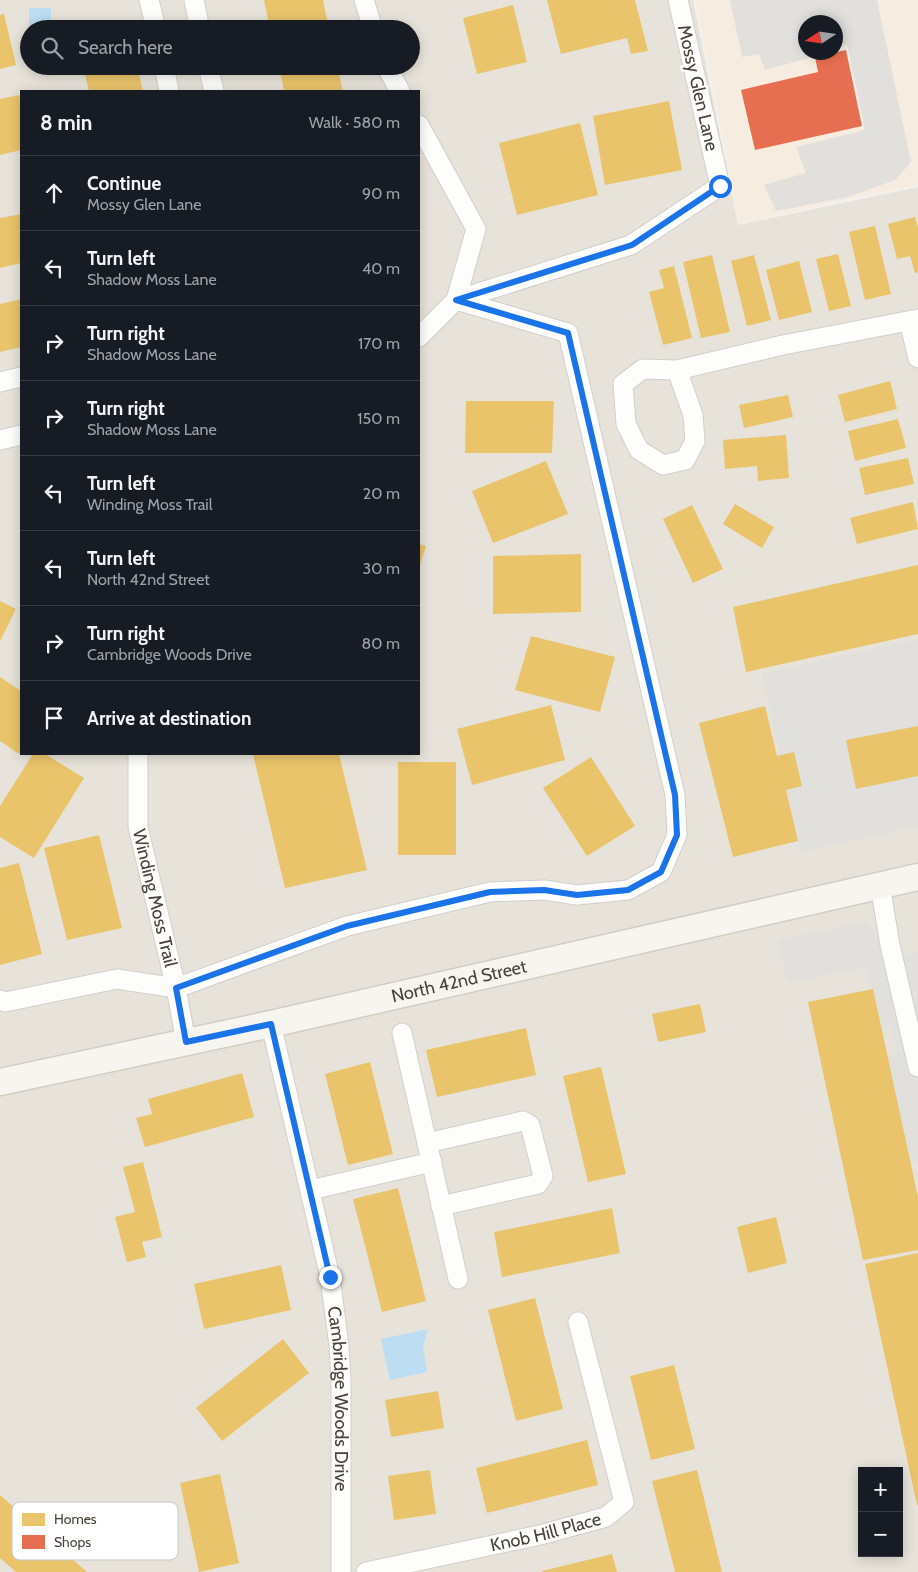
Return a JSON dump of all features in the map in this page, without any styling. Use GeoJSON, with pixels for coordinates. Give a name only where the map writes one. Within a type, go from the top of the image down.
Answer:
{"type":"FeatureCollection","features":[{"type":"Feature","properties":{"kind":"street"},"geometry":{"type":"LineString","coordinates":[[150,0],[154,20]]}},
{"type":"Feature","properties":{"kind":"street"},"geometry":{"type":"LineString","coordinates":[[194,0],[198,20]]}},
{"type":"Feature","properties":{"kind":"street"},"geometry":{"type":"LineString","coordinates":[[364,0],[370,20]]}},
{"type":"Feature","properties":{"kind":"street","name":"Mossy Glen Lane"},"geometry":{"type":"LineString","coordinates":[[456,300],[632,245],[720,186],[678,0]]}},
{"type":"Feature","properties":{"kind":"street"},"geometry":{"type":"LineString","coordinates":[[166,75],[169,90]]}},
{"type":"Feature","properties":{"kind":"street"},"geometry":{"type":"LineString","coordinates":[[210,75],[214,90]]}},
{"type":"Feature","properties":{"kind":"street"},"geometry":{"type":"LineString","coordinates":[[391,75],[399,90]]}},
{"type":"Feature","properties":{"kind":"street"},"geometry":{"type":"LineString","coordinates":[[420,127],[476,228],[456,300],[420,336]]}},
{"type":"Feature","properties":{"kind":"street"},"geometry":{"type":"LineString","coordinates":[[0,1000],[5,1002],[116,979],[176,988],[347,926],[490,892],[544,890],[577,895],[628,890],[661,872],[677,835],[675,795],[568,333],[456,300]]}},
{"type":"Feature","properties":{"kind":"street"},"geometry":{"type":"LineString","coordinates":[[677,370],[693,416],[695,441],[685,460],[663,465],[639,450],[626,424],[623,384],[643,369],[677,370],[783,345],[914,320],[918,358]]}},
{"type":"Feature","properties":{"kind":"street"},"geometry":{"type":"LineString","coordinates":[[0,382],[20,377]]}},
{"type":"Feature","properties":{"kind":"street"},"geometry":{"type":"LineString","coordinates":[[0,440],[20,435]]}},
{"type":"Feature","properties":{"kind":"street","name":"Winding Moss Trail"},"geometry":{"type":"LineString","coordinates":[[138,755],[138,827],[176,988],[186,1042]]}},
{"type":"Feature","properties":{"kind":"street","name":"North 42nd Street"},"geometry":{"type":"LineString","coordinates":[[0,1082],[271,1024],[918,877]]}},
{"type":"Feature","properties":{"kind":"street"},"geometry":{"type":"LineString","coordinates":[[880,885],[890,945],[918,1067]]}},
{"type":"Feature","properties":{"kind":"street","name":"Cambridge Woods Drive"},"geometry":{"type":"LineString","coordinates":[[271,1024],[330,1277],[339,1346],[342,1381],[341,1572]]}},
{"type":"Feature","properties":{"kind":"street"},"geometry":{"type":"LineString","coordinates":[[402,1032],[458,1279]]}},
{"type":"Feature","properties":{"kind":"street"},"geometry":{"type":"LineString","coordinates":[[427,1143],[522,1121],[530,1125],[543,1176],[538,1184],[442,1206]]}},
{"type":"Feature","properties":{"kind":"street"},"geometry":{"type":"LineString","coordinates":[[310,1190],[432,1162]]}},
{"type":"Feature","properties":{"kind":"street","name":"Knob Hill Place"},"geometry":{"type":"LineString","coordinates":[[366,1572],[540,1535],[606,1517],[624,1502],[578,1322]]}},
{"type":"Feature","properties":{"kind":"shaded area"},"geometry":{"type":"Polygon","coordinates":[[[0,0],[693,0],[738,225],[918,187],[918,1572],[0,1572],[0,0]]]}},
{"type":"Feature","properties":{"kind":"shaded area"},"geometry":{"type":"Polygon","coordinates":[[[696,0],[918,0],[918,184],[739,224],[696,0]]]}},
{"type":"Feature","properties":{"kind":"shaded area"},"geometry":{"type":"Polygon","coordinates":[[[730,0],[877,0],[911,162],[895,180],[848,197],[776,211],[764,185],[806,173],[796,147],[865,130],[847,44],[843,46],[843,15],[798,15],[798,60],[802,60],[765,70],[759,54],[742,57],[730,0]]]}},
{"type":"Feature","properties":{"kind":"shaded area"},"geometry":{"type":"Polygon","coordinates":[[[918,639],[918,826],[800,852],[762,673],[918,639]]]}},
{"type":"Feature","properties":{"kind":"shaded area"},"geometry":{"type":"Polygon","coordinates":[[[865,922],[898,956],[918,952],[918,1161],[909,1162],[886,1058],[897,1053],[891,1027],[880,1029],[866,967],[787,983],[778,940],[865,922]]]}},
{"type":"Feature","properties":{"kind":"water"},"geometry":{"type":"Polygon","coordinates":[[[29,8],[51,8],[51,20],[29,20],[29,8]]]}},
{"type":"Feature","properties":{"kind":"water"},"geometry":{"type":"Polygon","coordinates":[[[428,1329],[423,1347],[427,1372],[390,1380],[381,1339],[428,1329]]]}},
{"type":"Feature","properties":{"kind":"building: Homes"},"geometry":{"type":"Polygon","coordinates":[[[264,0],[323,0],[327,20],[268,20],[264,0]]]}},
{"type":"Feature","properties":{"kind":"building: Homes"},"geometry":{"type":"Polygon","coordinates":[[[547,0],[635,0],[648,51],[631,54],[627,38],[561,54],[547,0]]]}},
{"type":"Feature","properties":{"kind":"building: Homes"},"geometry":{"type":"Polygon","coordinates":[[[513,5],[527,62],[477,74],[463,18],[513,5]]]}},
{"type":"Feature","properties":{"kind":"building: Homes"},"geometry":{"type":"Polygon","coordinates":[[[4,14],[16,65],[0,69],[0,15],[4,14]]]}},
{"type":"Feature","properties":{"kind":"building: Homes"},"geometry":{"type":"Polygon","coordinates":[[[85,75],[139,75],[143,90],[89,90],[85,75]]]}},
{"type":"Feature","properties":{"kind":"building: Homes"},"geometry":{"type":"Polygon","coordinates":[[[281,75],[339,75],[343,90],[284,90],[281,75]]]}},
{"type":"Feature","properties":{"kind":"building: Homes"},"geometry":{"type":"Polygon","coordinates":[[[19,95],[20,150],[0,155],[0,99],[19,95]]]}},
{"type":"Feature","properties":{"kind":"building: Homes"},"geometry":{"type":"Polygon","coordinates":[[[669,101],[682,170],[605,185],[593,116],[669,101]]]}},
{"type":"Feature","properties":{"kind":"building: Homes"},"geometry":{"type":"Polygon","coordinates":[[[580,123],[598,195],[517,215],[499,143],[580,123]]]}},
{"type":"Feature","properties":{"kind":"building: Homes"},"geometry":{"type":"Polygon","coordinates":[[[20,214],[20,263],[0,268],[0,218],[20,214]]]}},
{"type":"Feature","properties":{"kind":"building: Homes"},"geometry":{"type":"Polygon","coordinates":[[[915,217],[918,228],[918,272],[915,273],[910,256],[897,259],[888,224],[915,217]]]}},
{"type":"Feature","properties":{"kind":"building: Homes"},"geometry":{"type":"Polygon","coordinates":[[[875,226],[891,294],[865,300],[849,232],[875,226]]]}},
{"type":"Feature","properties":{"kind":"building: Homes"},"geometry":{"type":"Polygon","coordinates":[[[838,254],[851,306],[829,311],[816,259],[838,254]]]}},
{"type":"Feature","properties":{"kind":"building: Homes"},"geometry":{"type":"Polygon","coordinates":[[[712,255],[730,332],[701,338],[683,262],[712,255]]]}},
{"type":"Feature","properties":{"kind":"building: Homes"},"geometry":{"type":"Polygon","coordinates":[[[754,255],[771,320],[747,326],[731,261],[754,255]]]}},
{"type":"Feature","properties":{"kind":"building: Homes"},"geometry":{"type":"Polygon","coordinates":[[[799,261],[812,312],[779,320],[766,270],[799,261]]]}},
{"type":"Feature","properties":{"kind":"building: Homes"},"geometry":{"type":"Polygon","coordinates":[[[674,266],[692,338],[663,345],[649,292],[664,288],[659,270],[674,266]]]}},
{"type":"Feature","properties":{"kind":"building: Homes"},"geometry":{"type":"Polygon","coordinates":[[[20,299],[20,347],[0,352],[0,304],[20,299]]]}},
{"type":"Feature","properties":{"kind":"building: Homes"},"geometry":{"type":"Polygon","coordinates":[[[890,381],[897,409],[845,422],[838,395],[890,381]]]}},
{"type":"Feature","properties":{"kind":"building: Homes"},"geometry":{"type":"Polygon","coordinates":[[[788,395],[793,417],[744,428],[739,405],[788,395]]]}},
{"type":"Feature","properties":{"kind":"building: Homes"},"geometry":{"type":"Polygon","coordinates":[[[466,401],[554,401],[552,453],[465,453],[466,401]]]}},
{"type":"Feature","properties":{"kind":"building: Homes"},"geometry":{"type":"Polygon","coordinates":[[[898,419],[906,448],[855,461],[848,431],[898,419]]]}},
{"type":"Feature","properties":{"kind":"building: Homes"},"geometry":{"type":"Polygon","coordinates":[[[786,435],[789,478],[758,481],[757,466],[725,469],[723,440],[786,435]]]}},
{"type":"Feature","properties":{"kind":"building: Homes"},"geometry":{"type":"Polygon","coordinates":[[[908,458],[914,484],[865,495],[859,468],[908,458]]]}},
{"type":"Feature","properties":{"kind":"building: Homes"},"geometry":{"type":"Polygon","coordinates":[[[546,461],[568,514],[493,543],[472,491],[546,461]]]}},
{"type":"Feature","properties":{"kind":"building: Homes"},"geometry":{"type":"Polygon","coordinates":[[[913,502],[918,529],[857,544],[850,518],[913,502]]]}},
{"type":"Feature","properties":{"kind":"building: Homes"},"geometry":{"type":"Polygon","coordinates":[[[735,504],[774,527],[762,548],[723,524],[735,504]]]}},
{"type":"Feature","properties":{"kind":"building: Homes"},"geometry":{"type":"Polygon","coordinates":[[[692,505],[723,569],[693,583],[663,519],[692,505]]]}},
{"type":"Feature","properties":{"kind":"building: Homes"},"geometry":{"type":"Polygon","coordinates":[[[420,544],[426,546],[420,565],[420,544]]]}},
{"type":"Feature","properties":{"kind":"building: Homes"},"geometry":{"type":"Polygon","coordinates":[[[581,554],[581,612],[493,614],[493,556],[581,554]]]}},
{"type":"Feature","properties":{"kind":"building: Homes"},"geometry":{"type":"Polygon","coordinates":[[[918,565],[918,634],[746,672],[733,607],[918,565]]]}},
{"type":"Feature","properties":{"kind":"building: Homes"},"geometry":{"type":"Polygon","coordinates":[[[0,601],[16,609],[0,641],[0,601]]]}},
{"type":"Feature","properties":{"kind":"building: Homes"},"geometry":{"type":"Polygon","coordinates":[[[531,636],[615,657],[600,712],[515,690],[531,636]]]}},
{"type":"Feature","properties":{"kind":"building: Homes"},"geometry":{"type":"Polygon","coordinates":[[[0,677],[20,690],[20,752],[19,754],[0,741],[0,677]]]}},
{"type":"Feature","properties":{"kind":"building: Homes"},"geometry":{"type":"Polygon","coordinates":[[[551,705],[565,760],[472,785],[457,729],[551,705]]]}},
{"type":"Feature","properties":{"kind":"building: Homes"},"geometry":{"type":"Polygon","coordinates":[[[765,706],[777,756],[794,752],[802,786],[786,790],[798,841],[733,857],[699,723],[765,706]]]}},
{"type":"Feature","properties":{"kind":"building: Homes"},"geometry":{"type":"Polygon","coordinates":[[[918,726],[918,776],[856,789],[846,740],[918,726]]]}},
{"type":"Feature","properties":{"kind":"building: Homes"},"geometry":{"type":"Polygon","coordinates":[[[32,755],[47,755],[84,778],[34,858],[0,837],[0,806],[32,755]]]}},
{"type":"Feature","properties":{"kind":"building: Homes"},"geometry":{"type":"Polygon","coordinates":[[[253,755],[339,755],[367,870],[285,888],[253,755]]]}},
{"type":"Feature","properties":{"kind":"building: Homes"},"geometry":{"type":"Polygon","coordinates":[[[591,757],[635,826],[587,856],[543,788],[591,757]]]}},
{"type":"Feature","properties":{"kind":"building: Homes"},"geometry":{"type":"Polygon","coordinates":[[[398,762],[456,762],[456,855],[398,855],[398,762]]]}},
{"type":"Feature","properties":{"kind":"building: Homes"},"geometry":{"type":"Polygon","coordinates":[[[99,835],[122,928],[67,940],[44,848],[99,835]]]}},
{"type":"Feature","properties":{"kind":"building: Homes"},"geometry":{"type":"Polygon","coordinates":[[[19,863],[42,954],[0,965],[0,868],[19,863]]]}},
{"type":"Feature","properties":{"kind":"building: Homes"},"geometry":{"type":"Polygon","coordinates":[[[873,989],[918,1197],[918,1250],[863,1260],[808,1002],[873,989]]]}},
{"type":"Feature","properties":{"kind":"building: Homes"},"geometry":{"type":"Polygon","coordinates":[[[700,1004],[706,1032],[658,1042],[652,1014],[700,1004]]]}},
{"type":"Feature","properties":{"kind":"building: Homes"},"geometry":{"type":"Polygon","coordinates":[[[526,1028],[536,1075],[437,1097],[426,1050],[526,1028]]]}},
{"type":"Feature","properties":{"kind":"building: Homes"},"geometry":{"type":"Polygon","coordinates":[[[370,1062],[393,1154],[348,1165],[325,1074],[370,1062]]]}},
{"type":"Feature","properties":{"kind":"building: Homes"},"geometry":{"type":"Polygon","coordinates":[[[601,1067],[626,1174],[588,1182],[563,1076],[601,1067]]]}},
{"type":"Feature","properties":{"kind":"building: Homes"},"geometry":{"type":"Polygon","coordinates":[[[242,1073],[254,1117],[145,1147],[136,1118],[152,1114],[148,1099],[242,1073]]]}},
{"type":"Feature","properties":{"kind":"building: Homes"},"geometry":{"type":"Polygon","coordinates":[[[143,1162],[162,1237],[142,1242],[146,1257],[127,1262],[115,1217],[135,1212],[123,1167],[143,1162]]]}},
{"type":"Feature","properties":{"kind":"building: Homes"},"geometry":{"type":"Polygon","coordinates":[[[398,1188],[426,1301],[382,1312],[353,1199],[398,1188]]]}},
{"type":"Feature","properties":{"kind":"building: Homes"},"geometry":{"type":"Polygon","coordinates":[[[612,1208],[620,1253],[502,1277],[494,1232],[612,1208]]]}},
{"type":"Feature","properties":{"kind":"building: Homes"},"geometry":{"type":"Polygon","coordinates":[[[776,1217],[787,1263],[748,1273],[737,1227],[776,1217]]]}},
{"type":"Feature","properties":{"kind":"building: Homes"},"geometry":{"type":"Polygon","coordinates":[[[918,1253],[918,1505],[917,1505],[865,1264],[918,1253]]]}},
{"type":"Feature","properties":{"kind":"building: Homes"},"geometry":{"type":"Polygon","coordinates":[[[281,1265],[291,1310],[204,1329],[194,1284],[281,1265]]]}},
{"type":"Feature","properties":{"kind":"building: Homes"},"geometry":{"type":"Polygon","coordinates":[[[535,1298],[563,1409],[516,1421],[488,1310],[535,1298]]]}},
{"type":"Feature","properties":{"kind":"building: Homes"},"geometry":{"type":"Polygon","coordinates":[[[283,1339],[309,1373],[222,1441],[196,1408],[283,1339]]]}},
{"type":"Feature","properties":{"kind":"building: Homes"},"geometry":{"type":"Polygon","coordinates":[[[674,1365],[695,1449],[651,1460],[630,1376],[674,1365]]]}},
{"type":"Feature","properties":{"kind":"building: Homes"},"geometry":{"type":"Polygon","coordinates":[[[438,1391],[444,1428],[391,1437],[385,1400],[438,1391]]]}},
{"type":"Feature","properties":{"kind":"building: Homes"},"geometry":{"type":"Polygon","coordinates":[[[587,1440],[598,1485],[487,1513],[476,1468],[587,1440]]]}},
{"type":"Feature","properties":{"kind":"building: Homes"},"geometry":{"type":"Polygon","coordinates":[[[430,1470],[436,1514],[394,1520],[388,1476],[430,1470]]]}},
{"type":"Feature","properties":{"kind":"building: Homes"},"geometry":{"type":"Polygon","coordinates":[[[697,1470],[722,1572],[675,1572],[652,1481],[697,1470]]]}},
{"type":"Feature","properties":{"kind":"building: Homes"},"geometry":{"type":"Polygon","coordinates":[[[220,1474],[239,1563],[199,1572],[180,1483],[220,1474]]]}},
{"type":"Feature","properties":{"kind":"building: Homes"},"geometry":{"type":"Polygon","coordinates":[[[0,1495],[12,1506],[12,1560],[73,1560],[87,1572],[16,1572],[0,1558],[0,1495]]]}},
{"type":"Feature","properties":{"kind":"building: Homes"},"geometry":{"type":"Polygon","coordinates":[[[612,1554],[617,1572],[542,1572],[542,1571],[612,1554]]]}},
{"type":"Feature","properties":{"kind":"building: Shops"},"geometry":{"type":"Polygon","coordinates":[[[846,50],[862,126],[755,150],[741,90],[818,72],[816,60],[843,60],[843,51],[846,50]]]}},
{"type":"Feature","properties":{"kind":"route"},"geometry":{"type":"LineString","coordinates":[[330,1277],[271,1024],[186,1042],[176,988],[347,926],[490,892],[544,890],[577,895],[628,890],[661,872],[677,835],[675,795],[568,333],[456,300],[632,245],[720,186]]}}]}
